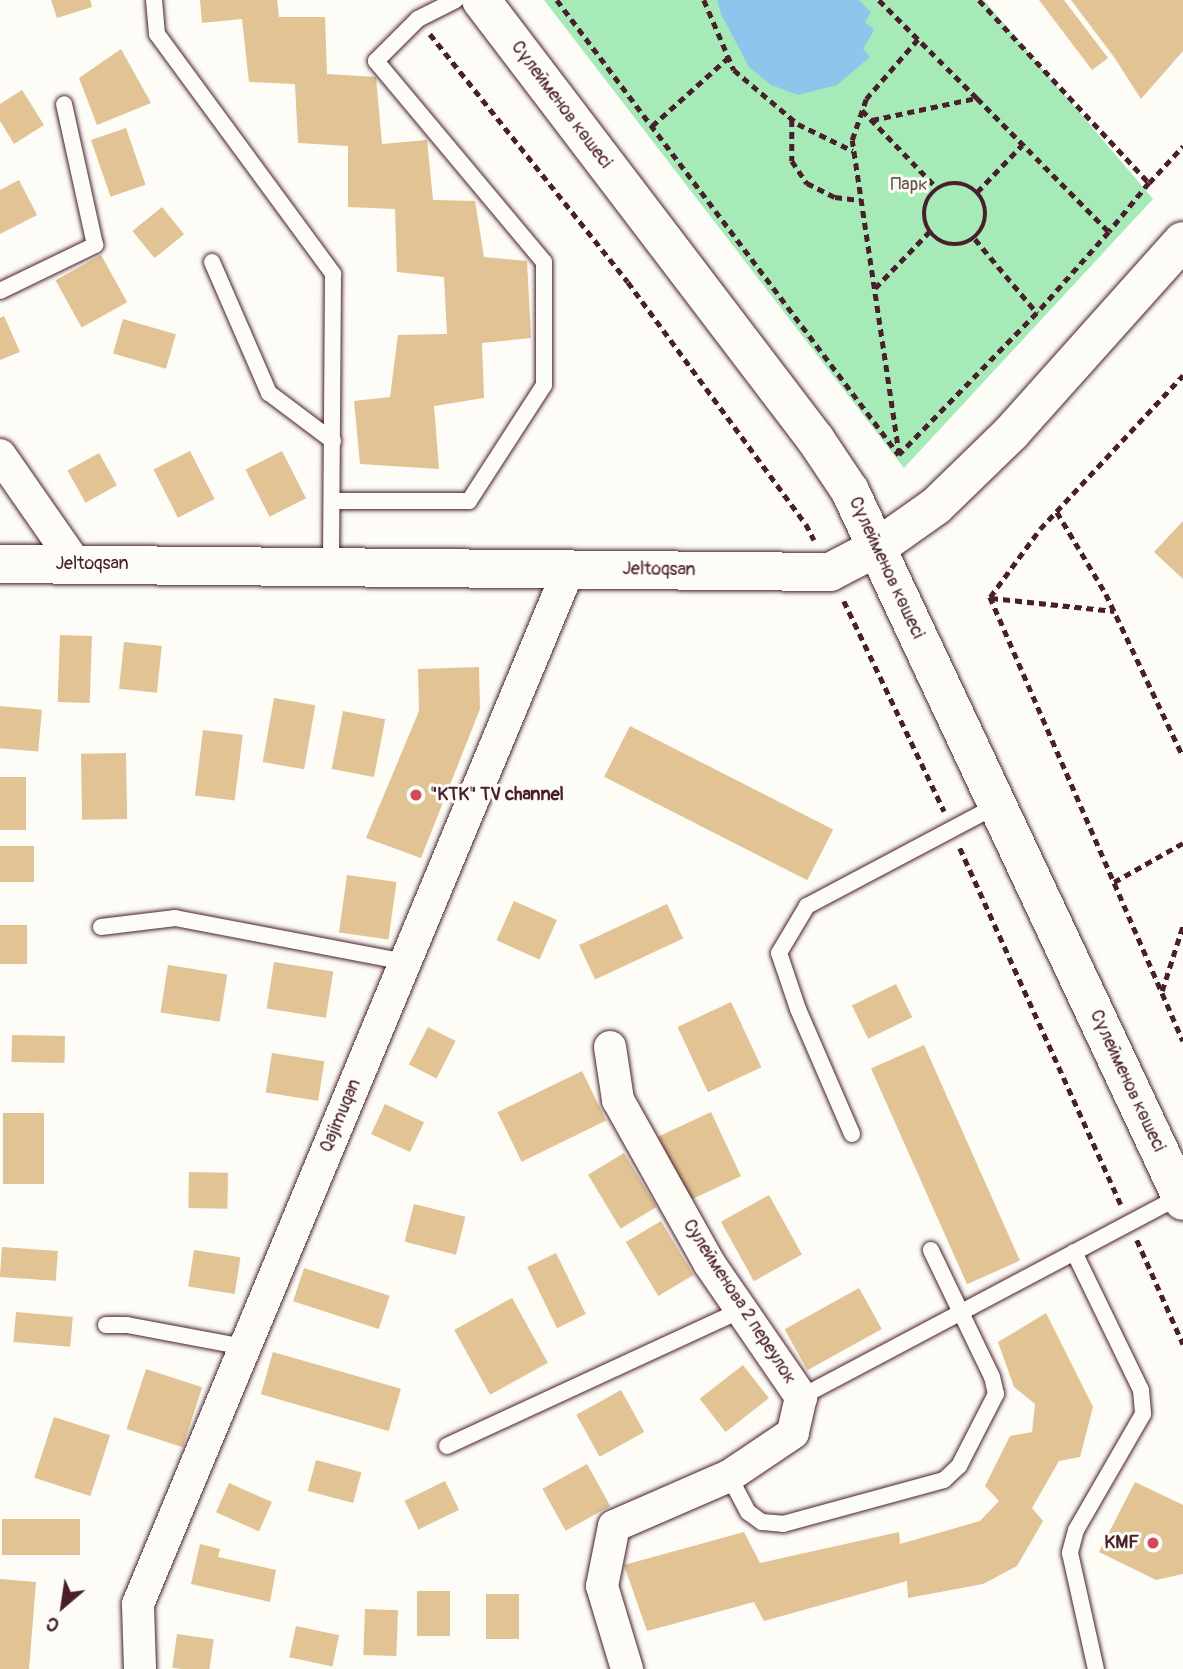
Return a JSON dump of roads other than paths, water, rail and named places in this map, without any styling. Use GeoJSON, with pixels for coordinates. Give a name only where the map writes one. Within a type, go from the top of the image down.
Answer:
{"type":"FeatureCollection","features":[{"type":"Feature","properties":{"kind":"main road","name":"Сүлейменов көшесі"},"geometry":{"type":"LineString","coordinates":[[481,0],[816,440],[850,491],[1182,1198]]}},
{"type":"Feature","properties":{"kind":"main road","name":"Jeltoqsan"},"geometry":{"type":"LineString","coordinates":[[0,564],[830,572],[878,547],[936,506],[1012,432],[1183,241]]}},
{"type":"Feature","properties":{"kind":"street"},"geometry":{"type":"LineString","coordinates":[[0,456],[75,564]]}},
{"type":"Feature","properties":{"kind":"street","name":"Qajimuqan"},"geometry":{"type":"LineString","coordinates":[[140,1669],[138,1604],[569,569]]}},
{"type":"Feature","properties":{"kind":"street","name":"Сулейменова 2 переулок"},"geometry":{"type":"LineString","coordinates":[[610,1046],[618,1100],[709,1263],[801,1397],[793,1433],[729,1476],[614,1527],[602,1586],[627,1669]]}},
{"type":"Feature","properties":{"kind":"lane"},"geometry":{"type":"LineString","coordinates":[[154,0],[156,34],[333,274],[331,566]]}},
{"type":"Feature","properties":{"kind":"lane"},"geometry":{"type":"LineString","coordinates":[[332,501],[469,501],[544,385],[544,262],[376,61],[418,19],[456,0]]}},
{"type":"Feature","properties":{"kind":"lane"},"geometry":{"type":"LineString","coordinates":[[0,291],[95,245],[64,104]]}},
{"type":"Feature","properties":{"kind":"lane"},"geometry":{"type":"LineString","coordinates":[[212,262],[269,393],[333,440]]}},
{"type":"Feature","properties":{"kind":"lane"},"geometry":{"type":"LineString","coordinates":[[852,1134],[798,1009],[779,953],[807,905],[998,805]]}},
{"type":"Feature","properties":{"kind":"lane"},"geometry":{"type":"LineString","coordinates":[[101,927],[175,918],[405,962]]}},
{"type":"Feature","properties":{"kind":"lane"},"geometry":{"type":"LineString","coordinates":[[801,1397],[1129,1223],[1182,1198]]}},
{"type":"Feature","properties":{"kind":"lane"},"geometry":{"type":"LineString","coordinates":[[729,1476],[748,1512],[762,1522],[783,1524],[944,1480],[960,1466],[996,1394],[992,1377],[931,1250]]}},
{"type":"Feature","properties":{"kind":"lane"},"geometry":{"type":"LineString","coordinates":[[1074,1252],[1141,1391],[1143,1414],[1076,1530],[1070,1553],[1096,1669]]}},
{"type":"Feature","properties":{"kind":"lane"},"geometry":{"type":"LineString","coordinates":[[447,1446],[741,1310]]}},
{"type":"Feature","properties":{"kind":"lane"},"geometry":{"type":"LineString","coordinates":[[106,1325],[127,1325],[245,1347]]}},
{"type":"Feature","properties":{"kind":"water"},"geometry":{"type":"Polygon","coordinates":[[[717,0],[859,0],[871,12],[865,22],[874,30],[863,49],[870,57],[837,85],[798,95],[771,85],[749,67],[721,14],[717,0]]]}},
{"type":"Feature","properties":{"kind":"place","name":"\"KTK\" TV channel"},"geometry":{"type":"Point","coordinates":[416,795]}},
{"type":"Feature","properties":{"kind":"place","name":"KMF"},"geometry":{"type":"Point","coordinates":[1153,1543]}},
{"type":"Feature","properties":{"kind":"park label","name":"Парк"},"geometry":{"type":"Point","coordinates":[909,185]}}]}
